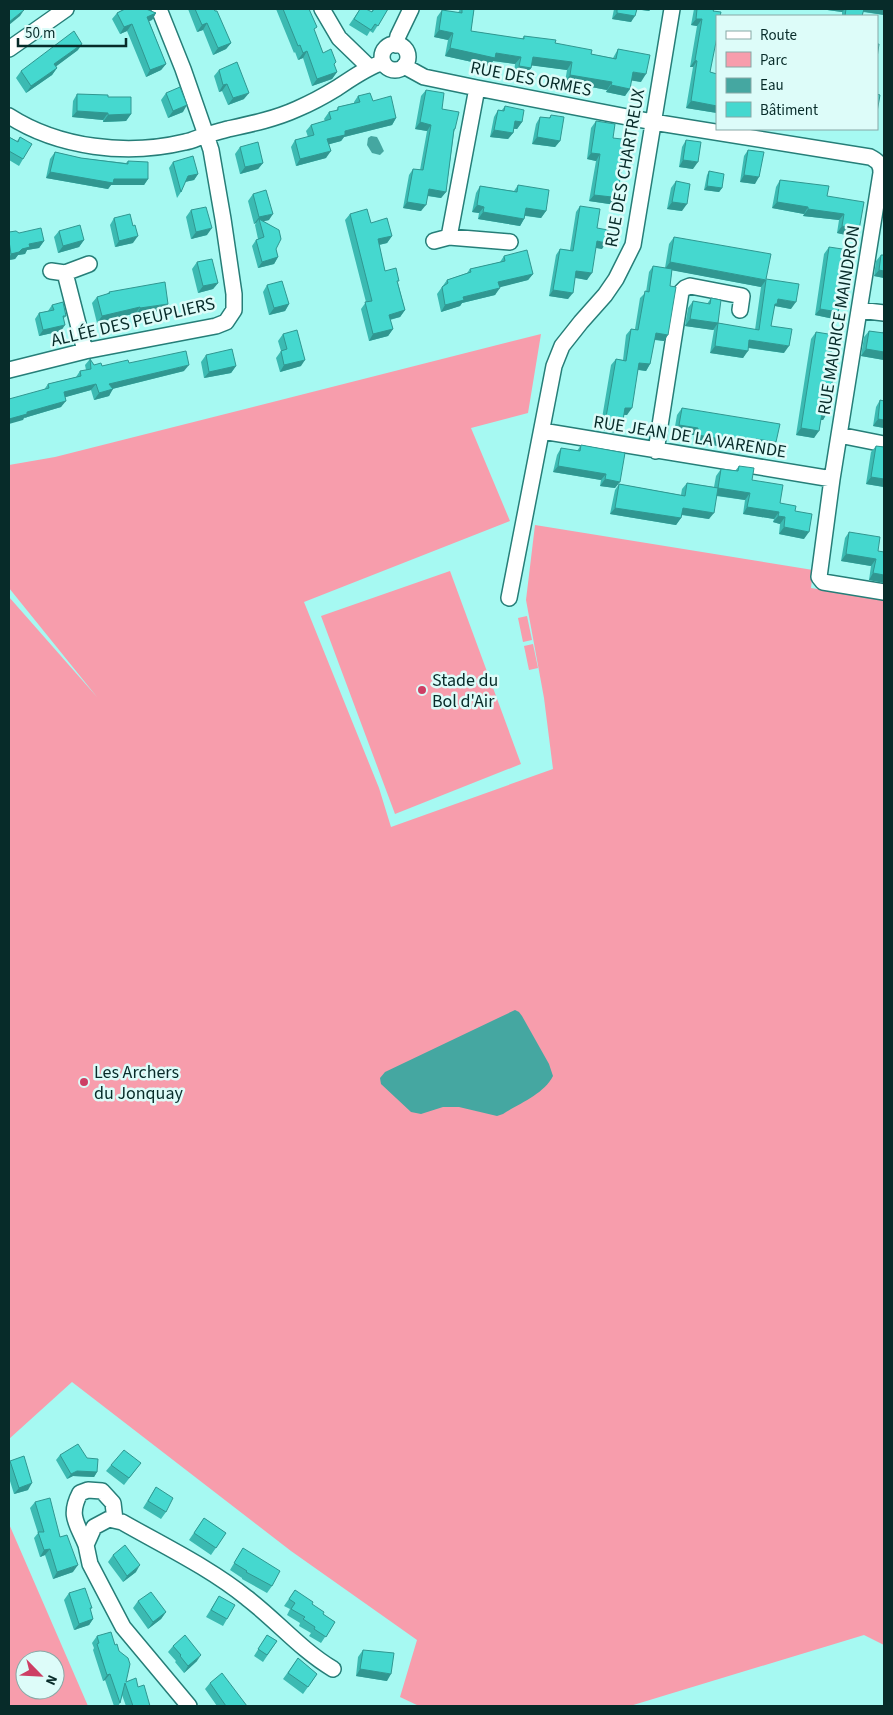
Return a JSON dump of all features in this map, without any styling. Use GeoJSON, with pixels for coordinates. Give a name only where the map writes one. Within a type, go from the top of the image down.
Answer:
{"type":"FeatureCollection","features":[{"type":"Feature","properties":{"kind":"street"},"geometry":{"type":"LineString","coordinates":[[9,49],[66,9]]}},
{"type":"Feature","properties":{"kind":"street"},"geometry":{"type":"LineString","coordinates":[[159,9],[183,69],[206,135]]}},
{"type":"Feature","properties":{"kind":"street"},"geometry":{"type":"LineString","coordinates":[[322,9],[339,38],[376,64]]}},
{"type":"Feature","properties":{"kind":"street"},"geometry":{"type":"LineString","coordinates":[[396,45],[398,36],[411,9]]}},
{"type":"Feature","properties":{"kind":"street","name":"RUE DES CHARTREUX"},"geometry":{"type":"LineString","coordinates":[[509,598],[554,366],[562,346],[605,295],[625,264],[633,245],[672,9]]}},
{"type":"Feature","properties":{"kind":"street"},"geometry":{"type":"LineString","coordinates":[[9,116],[24,125],[50,136],[81,144],[113,148],[165,146],[271,118],[317,100],[376,64],[388,47],[396,45],[406,51],[407,58],[404,66]]}},
{"type":"Feature","properties":{"kind":"street","name":"RUE DES ORMES"},"geometry":{"type":"LineString","coordinates":[[376,64],[393,70],[404,66],[424,77],[653,122],[870,157],[881,166]]}},
{"type":"Feature","properties":{"kind":"street"},"geometry":{"type":"LineString","coordinates":[[449,237],[477,88]]}},
{"type":"Feature","properties":{"kind":"street","name":"ALLÉE DES PEUPLIERS"},"geometry":{"type":"LineString","coordinates":[[9,370],[85,351],[216,326],[226,322],[234,310],[234,294],[224,219],[211,150],[206,135]]}},
{"type":"Feature","properties":{"kind":"street","name":"RUE MAURICE MAINDRON"},"geometry":{"type":"LineString","coordinates":[[881,166],[818,578],[823,582],[884,592]]}},
{"type":"Feature","properties":{"kind":"street"},"geometry":{"type":"LineString","coordinates":[[434,241],[449,237],[510,242]]}},
{"type":"Feature","properties":{"kind":"street"},"geometry":{"type":"LineString","coordinates":[[85,351],[58,272],[89,264]]}},
{"type":"Feature","properties":{"kind":"street"},"geometry":{"type":"LineString","coordinates":[[656,451],[681,292],[684,288],[690,286],[742,296],[740,310]]}},
{"type":"Feature","properties":{"kind":"street"},"geometry":{"type":"LineString","coordinates":[[859,310],[884,313]]}},
{"type":"Feature","properties":{"kind":"street","name":"RUE JEAN DE LA VARENDE"},"geometry":{"type":"LineString","coordinates":[[542,431],[832,479]]}},
{"type":"Feature","properties":{"kind":"street"},"geometry":{"type":"LineString","coordinates":[[839,435],[884,444]]}},
{"type":"Feature","properties":{"kind":"street"},"geometry":{"type":"LineString","coordinates":[[115,1520],[113,1502],[102,1491],[88,1490],[80,1493],[74,1504],[73,1515],[86,1545],[90,1564],[123,1627],[189,1706]]}},
{"type":"Feature","properties":{"kind":"street"},"geometry":{"type":"LineString","coordinates":[[86,1545],[94,1527],[109,1519],[122,1522],[216,1576],[247,1598],[315,1658],[333,1669]]}},
{"type":"Feature","properties":{"kind":"green space"},"geometry":{"type":"Polygon","coordinates":[[[541,334],[528,413],[471,428],[510,521],[304,602],[379,788],[391,827],[553,769],[544,698],[526,600],[535,525],[813,570],[811,588],[884,599],[884,1645],[864,1635],[630,1706],[419,1706],[400,1697],[417,1640],[291,1551],[72,1382],[9,1439],[9,597],[97,697],[9,588],[9,465],[55,457],[541,334]]]}},
{"type":"Feature","properties":{"kind":"green space","name":"Stade du Bol d'Air"},"geometry":{"type":"Polygon","coordinates":[[[450,571],[521,764],[395,814],[321,616],[450,571]]]}},
{"type":"Feature","properties":{"kind":"green space"},"geometry":{"type":"Polygon","coordinates":[[[527,616],[532,640],[523,642],[518,618],[527,616]]]}},
{"type":"Feature","properties":{"kind":"green space"},"geometry":{"type":"Polygon","coordinates":[[[533,644],[538,668],[529,670],[524,646],[533,644]]]}},
{"type":"Feature","properties":{"kind":"green space"},"geometry":{"type":"Polygon","coordinates":[[[9,1524],[64,1650],[15,1650],[15,1700],[65,1700],[65,1653],[88,1706],[9,1706],[9,1524]]]}},
{"type":"Feature","properties":{"kind":"water"},"geometry":{"type":"Polygon","coordinates":[[[371,136],[377,137],[381,144],[384,151],[380,155],[372,153],[367,145],[368,138],[371,136]]]}},
{"type":"Feature","properties":{"kind":"water"},"geometry":{"type":"Polygon","coordinates":[[[515,1010],[522,1016],[549,1064],[553,1076],[538,1093],[503,1114],[497,1116],[459,1107],[443,1107],[421,1114],[411,1112],[381,1084],[380,1078],[385,1072],[515,1010]]]}},
{"type":"Feature","properties":{"kind":"building"},"geometry":{"type":"Polygon","coordinates":[[[9,9],[24,9],[24,10],[9,22],[9,9]]]}},
{"type":"Feature","properties":{"kind":"building"},"geometry":{"type":"Polygon","coordinates":[[[125,9],[146,9],[156,13],[147,17],[166,64],[150,70],[132,24],[124,27],[117,13],[125,9]]]}},
{"type":"Feature","properties":{"kind":"building"},"geometry":{"type":"Polygon","coordinates":[[[195,9],[214,9],[217,11],[231,43],[218,48],[207,23],[202,25],[195,9]]]}},
{"type":"Feature","properties":{"kind":"building"},"geometry":{"type":"Polygon","coordinates":[[[283,9],[309,9],[317,27],[314,29],[323,53],[331,49],[336,62],[334,64],[337,72],[317,79],[307,51],[303,53],[300,45],[298,46],[283,9]]]}},
{"type":"Feature","properties":{"kind":"building"},"geometry":{"type":"Polygon","coordinates":[[[360,9],[372,12],[374,9],[388,9],[378,26],[375,24],[371,30],[354,19],[360,9]]]}},
{"type":"Feature","properties":{"kind":"building"},"geometry":{"type":"Polygon","coordinates":[[[462,9],[474,9],[471,31],[524,39],[524,36],[556,40],[555,43],[592,50],[591,54],[616,59],[618,49],[650,55],[646,74],[633,72],[630,89],[611,85],[612,82],[570,75],[572,62],[533,57],[531,68],[519,66],[521,57],[496,53],[495,58],[450,48],[453,33],[439,30],[442,10],[462,13],[462,9]]]}},
{"type":"Feature","properties":{"kind":"building"},"geometry":{"type":"Polygon","coordinates":[[[617,9],[637,9],[635,16],[617,13],[617,9]]]}},
{"type":"Feature","properties":{"kind":"building"},"geometry":{"type":"Polygon","coordinates":[[[697,9],[714,9],[713,11],[721,12],[720,15],[716,15],[716,42],[710,72],[716,74],[716,106],[691,101],[702,19],[696,19],[697,9]]]}},
{"type":"Feature","properties":{"kind":"building"},"geometry":{"type":"Polygon","coordinates":[[[846,9],[864,9],[862,15],[845,15],[846,9]]]}},
{"type":"Feature","properties":{"kind":"building"},"geometry":{"type":"Polygon","coordinates":[[[74,31],[82,44],[54,64],[57,68],[31,86],[21,71],[74,31]]]}},
{"type":"Feature","properties":{"kind":"building"},"geometry":{"type":"Polygon","coordinates":[[[237,62],[249,93],[233,98],[227,84],[223,85],[219,70],[237,62]]]}},
{"type":"Feature","properties":{"kind":"building"},"geometry":{"type":"Polygon","coordinates":[[[180,87],[187,105],[173,111],[166,93],[180,87]]]}},
{"type":"Feature","properties":{"kind":"building"},"geometry":{"type":"Polygon","coordinates":[[[426,90],[444,93],[442,109],[459,112],[454,129],[446,192],[429,189],[426,205],[407,202],[413,169],[423,170],[431,125],[420,122],[426,90]]]}},
{"type":"Feature","properties":{"kind":"building"},"geometry":{"type":"Polygon","coordinates":[[[370,93],[373,101],[391,96],[396,118],[345,131],[345,135],[327,139],[331,151],[300,159],[295,140],[314,135],[311,125],[331,119],[329,112],[338,110],[338,107],[360,102],[358,96],[370,93]]]}},
{"type":"Feature","properties":{"kind":"building"},"geometry":{"type":"Polygon","coordinates":[[[77,94],[131,97],[131,114],[108,115],[108,113],[77,111],[77,94]]]}},
{"type":"Feature","properties":{"kind":"building"},"geometry":{"type":"Polygon","coordinates":[[[505,106],[524,110],[522,122],[515,121],[513,133],[494,130],[498,110],[504,111],[505,106]]]}},
{"type":"Feature","properties":{"kind":"building"},"geometry":{"type":"Polygon","coordinates":[[[551,115],[564,117],[560,141],[537,137],[540,117],[550,118],[551,115]]]}},
{"type":"Feature","properties":{"kind":"building"},"geometry":{"type":"Polygon","coordinates":[[[596,121],[615,124],[613,138],[630,140],[626,163],[623,162],[619,185],[623,186],[621,198],[594,195],[600,154],[591,153],[596,121]]]}},
{"type":"Feature","properties":{"kind":"building"},"geometry":{"type":"Polygon","coordinates":[[[9,137],[18,142],[20,137],[32,144],[23,159],[9,151],[9,137]]]}},
{"type":"Feature","properties":{"kind":"building"},"geometry":{"type":"Polygon","coordinates":[[[686,140],[701,142],[698,162],[683,160],[686,140]]]}},
{"type":"Feature","properties":{"kind":"building"},"geometry":{"type":"Polygon","coordinates":[[[258,142],[263,163],[245,167],[240,147],[258,142]]]}},
{"type":"Feature","properties":{"kind":"building"},"geometry":{"type":"Polygon","coordinates":[[[748,150],[764,152],[759,177],[744,175],[748,150]]]}},
{"type":"Feature","properties":{"kind":"building"},"geometry":{"type":"Polygon","coordinates":[[[55,152],[81,158],[128,164],[128,161],[148,162],[148,179],[114,179],[113,183],[50,172],[55,152]]]}},
{"type":"Feature","properties":{"kind":"building"},"geometry":{"type":"Polygon","coordinates":[[[193,156],[198,174],[188,176],[181,192],[173,162],[193,156]]]}},
{"type":"Feature","properties":{"kind":"building"},"geometry":{"type":"Polygon","coordinates":[[[709,171],[724,174],[722,188],[707,186],[709,171]]]}},
{"type":"Feature","properties":{"kind":"building"},"geometry":{"type":"Polygon","coordinates":[[[780,180],[829,186],[827,196],[864,202],[859,230],[842,226],[844,214],[777,202],[780,180]]]}},
{"type":"Feature","properties":{"kind":"building"},"geometry":{"type":"Polygon","coordinates":[[[676,181],[690,184],[687,204],[672,202],[676,181]]]}},
{"type":"Feature","properties":{"kind":"building"},"geometry":{"type":"Polygon","coordinates":[[[518,185],[549,190],[546,211],[526,208],[524,219],[483,212],[484,207],[477,205],[480,186],[517,192],[518,185]]]}},
{"type":"Feature","properties":{"kind":"building"},"geometry":{"type":"Polygon","coordinates":[[[266,190],[273,214],[259,217],[253,194],[266,190]]]}},
{"type":"Feature","properties":{"kind":"building"},"geometry":{"type":"Polygon","coordinates":[[[580,206],[600,209],[597,228],[608,230],[606,243],[597,241],[592,273],[576,271],[573,293],[553,290],[560,249],[573,251],[580,206]]]}},
{"type":"Feature","properties":{"kind":"building"},"geometry":{"type":"Polygon","coordinates":[[[206,207],[212,228],[196,232],[191,210],[206,207]]]}},
{"type":"Feature","properties":{"kind":"building"},"geometry":{"type":"Polygon","coordinates":[[[367,209],[371,223],[387,218],[392,236],[378,239],[385,271],[396,268],[399,281],[397,281],[405,310],[389,315],[393,329],[373,334],[365,302],[372,301],[350,214],[367,209]]]}},
{"type":"Feature","properties":{"kind":"building"},"geometry":{"type":"Polygon","coordinates":[[[130,214],[138,236],[119,241],[114,218],[130,214]]]}},
{"type":"Feature","properties":{"kind":"building"},"geometry":{"type":"Polygon","coordinates":[[[259,219],[279,230],[281,239],[276,249],[278,257],[262,262],[256,240],[264,237],[259,219]]]}},
{"type":"Feature","properties":{"kind":"building"},"geometry":{"type":"Polygon","coordinates":[[[80,225],[84,240],[63,246],[59,231],[80,225]]]}},
{"type":"Feature","properties":{"kind":"building"},"geometry":{"type":"Polygon","coordinates":[[[41,228],[44,241],[29,244],[30,247],[11,254],[9,232],[16,231],[19,233],[41,228]]]}},
{"type":"Feature","properties":{"kind":"building"},"geometry":{"type":"Polygon","coordinates":[[[674,237],[771,254],[766,279],[799,284],[796,302],[778,299],[777,304],[775,304],[771,326],[792,329],[789,346],[749,340],[748,351],[715,346],[718,323],[759,330],[766,280],[670,262],[674,237]]]}},
{"type":"Feature","properties":{"kind":"building"},"geometry":{"type":"Polygon","coordinates":[[[829,247],[849,250],[846,268],[851,268],[847,296],[842,296],[838,312],[820,309],[829,247]]]}},
{"type":"Feature","properties":{"kind":"building"},"geometry":{"type":"Polygon","coordinates":[[[527,250],[533,274],[498,282],[500,288],[463,297],[464,300],[445,305],[442,287],[448,283],[447,280],[471,272],[470,269],[505,261],[504,256],[527,250]]]}},
{"type":"Feature","properties":{"kind":"building"},"geometry":{"type":"Polygon","coordinates":[[[881,255],[884,255],[884,271],[879,270],[881,255]]]}},
{"type":"Feature","properties":{"kind":"building"},"geometry":{"type":"Polygon","coordinates":[[[212,259],[218,283],[203,286],[197,262],[212,259]]]}},
{"type":"Feature","properties":{"kind":"building"},"geometry":{"type":"Polygon","coordinates":[[[653,266],[672,269],[670,286],[676,287],[668,335],[656,333],[650,364],[639,363],[632,408],[625,408],[622,426],[605,423],[616,359],[626,361],[631,329],[638,330],[645,291],[649,292],[653,266]]]}},
{"type":"Feature","properties":{"kind":"building"},"geometry":{"type":"Polygon","coordinates":[[[282,281],[289,304],[274,308],[267,285],[282,281]]]}},
{"type":"Feature","properties":{"kind":"building"},"geometry":{"type":"Polygon","coordinates":[[[165,282],[168,304],[140,307],[102,316],[97,297],[109,292],[165,282]]]}},
{"type":"Feature","properties":{"kind":"building"},"geometry":{"type":"Polygon","coordinates":[[[711,298],[721,300],[718,323],[690,319],[693,301],[710,304],[711,298]]]}},
{"type":"Feature","properties":{"kind":"building"},"geometry":{"type":"Polygon","coordinates":[[[63,302],[66,316],[63,316],[65,325],[43,330],[39,313],[54,310],[52,305],[63,302]]]}},
{"type":"Feature","properties":{"kind":"building"},"geometry":{"type":"Polygon","coordinates":[[[297,330],[305,360],[284,365],[281,351],[287,349],[283,334],[297,330]]]}},
{"type":"Feature","properties":{"kind":"building"},"geometry":{"type":"Polygon","coordinates":[[[869,331],[884,333],[884,352],[866,349],[869,331]]]}},
{"type":"Feature","properties":{"kind":"building"},"geometry":{"type":"Polygon","coordinates":[[[816,332],[834,335],[831,353],[837,354],[827,413],[822,413],[819,431],[801,428],[816,332]]]}},
{"type":"Feature","properties":{"kind":"building"},"geometry":{"type":"Polygon","coordinates":[[[232,349],[236,366],[209,372],[206,355],[232,349]]]}},
{"type":"Feature","properties":{"kind":"building"},"geometry":{"type":"Polygon","coordinates":[[[186,351],[189,365],[109,384],[113,389],[99,393],[96,384],[64,392],[66,401],[9,419],[9,399],[49,388],[48,384],[81,376],[80,371],[91,369],[90,359],[94,365],[101,363],[102,366],[128,360],[129,363],[186,351]]]}},
{"type":"Feature","properties":{"kind":"building"},"geometry":{"type":"Polygon","coordinates":[[[880,400],[884,401],[884,420],[878,419],[880,400]]]}},
{"type":"Feature","properties":{"kind":"building"},"geometry":{"type":"Polygon","coordinates":[[[682,408],[780,424],[776,442],[756,439],[755,445],[698,435],[698,428],[679,425],[682,408]]]}},
{"type":"Feature","properties":{"kind":"building"},"geometry":{"type":"Polygon","coordinates":[[[581,445],[625,453],[620,482],[605,479],[606,474],[558,466],[561,448],[580,451],[581,445]]]}},
{"type":"Feature","properties":{"kind":"building"},"geometry":{"type":"Polygon","coordinates":[[[876,446],[884,447],[884,479],[871,477],[876,446]]]}},
{"type":"Feature","properties":{"kind":"building"},"geometry":{"type":"Polygon","coordinates":[[[739,466],[754,468],[752,480],[783,485],[780,503],[796,506],[795,511],[812,514],[809,532],[784,527],[785,517],[778,516],[779,512],[747,507],[750,493],[718,488],[721,469],[738,471],[739,466]]]}},
{"type":"Feature","properties":{"kind":"building"},"geometry":{"type":"Polygon","coordinates":[[[687,483],[718,488],[714,513],[683,508],[681,518],[615,508],[619,484],[685,496],[687,483]]]}},
{"type":"Feature","properties":{"kind":"building"},"geometry":{"type":"Polygon","coordinates":[[[849,532],[880,537],[878,551],[884,552],[884,575],[873,573],[876,559],[846,554],[849,532]]]}},
{"type":"Feature","properties":{"kind":"building"},"geometry":{"type":"Polygon","coordinates":[[[78,1444],[87,1458],[98,1459],[97,1472],[77,1471],[71,1474],[60,1455],[78,1444]]]}},
{"type":"Feature","properties":{"kind":"building"},"geometry":{"type":"Polygon","coordinates":[[[124,1450],[141,1463],[129,1478],[111,1465],[124,1450]]]}},
{"type":"Feature","properties":{"kind":"building"},"geometry":{"type":"Polygon","coordinates":[[[24,1456],[32,1483],[19,1488],[10,1461],[24,1456]]]}},
{"type":"Feature","properties":{"kind":"building"},"geometry":{"type":"Polygon","coordinates":[[[156,1487],[173,1498],[166,1512],[148,1501],[156,1487]]]}},
{"type":"Feature","properties":{"kind":"building"},"geometry":{"type":"Polygon","coordinates":[[[50,1498],[60,1537],[67,1535],[78,1565],[57,1572],[50,1549],[44,1550],[38,1532],[44,1532],[35,1502],[50,1498]]]}},
{"type":"Feature","properties":{"kind":"building"},"geometry":{"type":"Polygon","coordinates":[[[204,1518],[226,1533],[216,1548],[194,1533],[204,1518]]]}},
{"type":"Feature","properties":{"kind":"building"},"geometry":{"type":"Polygon","coordinates":[[[125,1545],[140,1565],[127,1576],[113,1555],[125,1545]]]}},
{"type":"Feature","properties":{"kind":"building"},"geometry":{"type":"Polygon","coordinates":[[[243,1548],[280,1571],[272,1586],[234,1563],[243,1548]]]}},
{"type":"Feature","properties":{"kind":"building"},"geometry":{"type":"Polygon","coordinates":[[[85,1588],[92,1608],[90,1608],[93,1619],[79,1624],[69,1593],[85,1588]]]}},
{"type":"Feature","properties":{"kind":"building"},"geometry":{"type":"Polygon","coordinates":[[[295,1590],[313,1602],[312,1604],[324,1612],[323,1614],[335,1622],[326,1637],[303,1619],[305,1617],[291,1609],[295,1603],[289,1599],[295,1590]]]}},
{"type":"Feature","properties":{"kind":"building"},"geometry":{"type":"Polygon","coordinates":[[[151,1592],[166,1612],[153,1622],[138,1601],[151,1592]]]}},
{"type":"Feature","properties":{"kind":"building"},"geometry":{"type":"Polygon","coordinates":[[[219,1596],[235,1605],[227,1619],[211,1610],[219,1596]]]}},
{"type":"Feature","properties":{"kind":"building"},"geometry":{"type":"Polygon","coordinates":[[[111,1632],[115,1645],[117,1644],[119,1651],[128,1658],[130,1664],[126,1682],[136,1678],[138,1687],[144,1685],[150,1706],[133,1706],[125,1683],[120,1703],[110,1674],[107,1675],[97,1644],[99,1643],[97,1636],[111,1632]]]}},
{"type":"Feature","properties":{"kind":"building"},"geometry":{"type":"Polygon","coordinates":[[[185,1635],[201,1655],[188,1666],[173,1646],[185,1635]]]}},
{"type":"Feature","properties":{"kind":"building"},"geometry":{"type":"Polygon","coordinates":[[[267,1635],[277,1641],[267,1655],[258,1649],[267,1635]]]}},
{"type":"Feature","properties":{"kind":"building"},"geometry":{"type":"Polygon","coordinates":[[[363,1650],[394,1653],[391,1674],[360,1669],[363,1650]]]}},
{"type":"Feature","properties":{"kind":"building"},"geometry":{"type":"Polygon","coordinates":[[[298,1658],[317,1674],[308,1687],[288,1673],[298,1658]]]}},
{"type":"Feature","properties":{"kind":"building"},"geometry":{"type":"Polygon","coordinates":[[[222,1673],[247,1706],[226,1706],[210,1683],[222,1673]]]}},
{"type":"Feature","properties":{"kind":"place","name":"Stade du Bol d'Air"},"geometry":{"type":"Point","coordinates":[422,690]}},
{"type":"Feature","properties":{"kind":"place","name":"Les Archers du Jonquay"},"geometry":{"type":"Point","coordinates":[84,1082]}}]}
